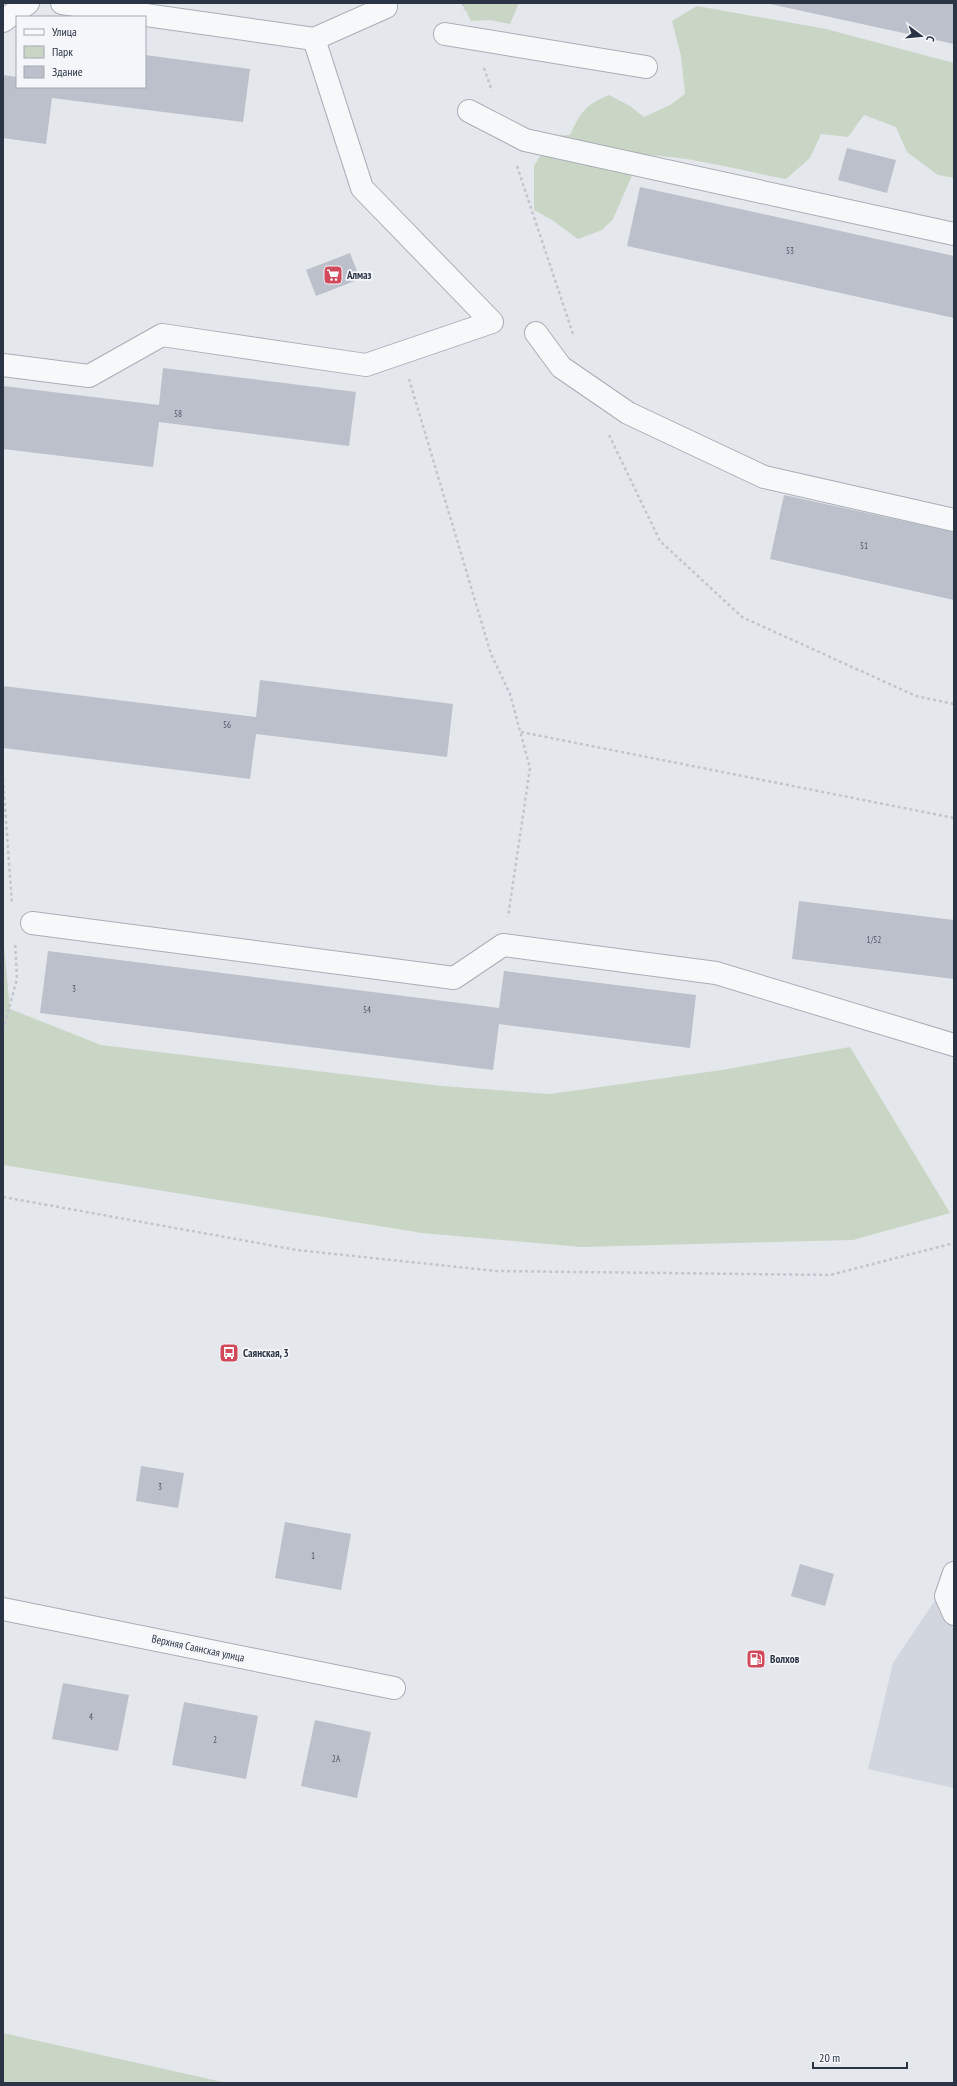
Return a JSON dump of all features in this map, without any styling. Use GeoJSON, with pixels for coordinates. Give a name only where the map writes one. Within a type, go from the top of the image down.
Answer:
{"type":"FeatureCollection","features":[{"type":"Feature","properties":{"kind":"street"},"geometry":{"type":"LineString","coordinates":[[3,21],[28,3]]}},
{"type":"Feature","properties":{"kind":"street"},"geometry":{"type":"LineString","coordinates":[[62,3],[314,39],[386,7]]}},
{"type":"Feature","properties":{"kind":"street"},"geometry":{"type":"LineString","coordinates":[[445,34],[646,66]]}},
{"type":"Feature","properties":{"kind":"street"},"geometry":{"type":"LineString","coordinates":[[3,365],[89,376],[162,335],[366,365],[492,322],[362,188],[314,39]]}},
{"type":"Feature","properties":{"kind":"street"},"geometry":{"type":"LineString","coordinates":[[469,111],[525,140],[954,234]]}},
{"type":"Feature","properties":{"kind":"street"},"geometry":{"type":"LineString","coordinates":[[536,333],[561,367],[628,413],[764,477],[954,520]]}},
{"type":"Feature","properties":{"kind":"street"},"geometry":{"type":"LineString","coordinates":[[32,923],[454,978],[503,945],[716,972],[954,1045]]}},
{"type":"Feature","properties":{"kind":"street"},"geometry":{"type":"LineString","coordinates":[[954,1573],[946,1596],[954,1614]]}},
{"type":"Feature","properties":{"kind":"street","name":"Верхняя Саянская улица"},"geometry":{"type":"LineString","coordinates":[[3,1609],[394,1688]]}},
{"type":"Feature","properties":{"kind":"path"},"geometry":{"type":"LineString","coordinates":[[402,353],[491,654],[510,694],[530,768],[503,945]]}},
{"type":"Feature","properties":{"kind":"path"},"geometry":{"type":"LineString","coordinates":[[521,732],[954,818]]}},
{"type":"Feature","properties":{"kind":"path"},"geometry":{"type":"LineString","coordinates":[[3,1197],[297,1250],[496,1271],[830,1275],[954,1244]]}},
{"type":"Feature","properties":{"kind":"shaded area"},"geometry":{"type":"Polygon","coordinates":[[[954,1572],[954,1788],[868,1769],[893,1663],[954,1572]]]}},
{"type":"Feature","properties":{"kind":"green space"},"geometry":{"type":"Polygon","coordinates":[[[462,3],[519,3],[510,24],[490,20],[471,21],[462,3]]]}},
{"type":"Feature","properties":{"kind":"green space"},"geometry":{"type":"Polygon","coordinates":[[[697,6],[826,29],[954,63],[954,178],[938,175],[907,152],[896,127],[864,115],[848,137],[821,134],[810,158],[786,179],[678,158],[641,155],[613,219],[602,230],[578,239],[552,220],[534,210],[534,166],[552,136],[570,135],[577,120],[594,102],[609,95],[630,106],[644,117],[670,105],[685,94],[681,56],[672,21],[697,6]]]}},
{"type":"Feature","properties":{"kind":"green space"},"geometry":{"type":"Polygon","coordinates":[[[3,937],[10,1009],[101,1045],[442,1086],[550,1094],[722,1070],[850,1047],[950,1213],[853,1240],[581,1247],[422,1233],[3,1165],[3,937]]]}},
{"type":"Feature","properties":{"kind":"green space"},"geometry":{"type":"Polygon","coordinates":[[[3,2033],[227,2083],[3,2083],[3,2033]]]}},
{"type":"Feature","properties":{"kind":"building"},"geometry":{"type":"Polygon","coordinates":[[[770,3],[954,3],[954,44],[770,4],[770,3]]]}},
{"type":"Feature","properties":{"kind":"building"},"geometry":{"type":"Polygon","coordinates":[[[146,55],[250,69],[243,122],[52,98],[46,144],[3,138],[3,75],[16,77],[16,88],[146,88],[146,55]]]}},
{"type":"Feature","properties":{"kind":"building"},"geometry":{"type":"Polygon","coordinates":[[[847,148],[896,160],[887,193],[838,180],[847,148]]]}},
{"type":"Feature","properties":{"kind":"building"},"geometry":{"type":"Polygon","coordinates":[[[640,187],[954,256],[954,318],[627,246],[640,187]]]}},
{"type":"Feature","properties":{"kind":"building","name":"Алмаз"},"geometry":{"type":"Polygon","coordinates":[[[350,253],[360,279],[316,296],[306,270],[350,253]]]}},
{"type":"Feature","properties":{"kind":"building"},"geometry":{"type":"Polygon","coordinates":[[[163,368],[356,392],[349,446],[159,422],[153,467],[3,449],[3,386],[159,405],[163,368]]]}},
{"type":"Feature","properties":{"kind":"building"},"geometry":{"type":"Polygon","coordinates":[[[784,495],[954,532],[954,600],[770,559],[784,495]]]}},
{"type":"Feature","properties":{"kind":"building"},"geometry":{"type":"Polygon","coordinates":[[[260,680],[453,704],[447,757],[256,734],[250,779],[3,748],[3,686],[256,717],[260,680]]]}},
{"type":"Feature","properties":{"kind":"building"},"geometry":{"type":"Polygon","coordinates":[[[799,901],[954,920],[954,979],[792,959],[799,901]]]}},
{"type":"Feature","properties":{"kind":"building"},"geometry":{"type":"Polygon","coordinates":[[[48,951],[499,1008],[504,971],[696,995],[690,1048],[499,1024],[493,1070],[40,1013],[48,951]]]}},
{"type":"Feature","properties":{"kind":"building"},"geometry":{"type":"Polygon","coordinates":[[[141,1466],[184,1473],[178,1508],[136,1501],[141,1466]]]}},
{"type":"Feature","properties":{"kind":"building"},"geometry":{"type":"Polygon","coordinates":[[[285,1522],[351,1534],[341,1590],[275,1578],[285,1522]]]}},
{"type":"Feature","properties":{"kind":"building"},"geometry":{"type":"Polygon","coordinates":[[[800,1564],[834,1574],[825,1606],[791,1596],[800,1564]]]}},
{"type":"Feature","properties":{"kind":"building"},"geometry":{"type":"Polygon","coordinates":[[[63,1683],[129,1695],[118,1751],[52,1739],[63,1683]]]}},
{"type":"Feature","properties":{"kind":"building"},"geometry":{"type":"Polygon","coordinates":[[[184,1702],[258,1716],[246,1779],[172,1765],[184,1702]]]}},
{"type":"Feature","properties":{"kind":"building"},"geometry":{"type":"Polygon","coordinates":[[[315,1720],[371,1732],[357,1798],[301,1786],[315,1720]]]}},
{"type":"Feature","properties":{"kind":"place","name":"Алмаз"},"geometry":{"type":"Point","coordinates":[333,275]}},
{"type":"Feature","properties":{"kind":"place","name":"Саянская, 3"},"geometry":{"type":"Point","coordinates":[229,1353]}},
{"type":"Feature","properties":{"kind":"place","name":"Волхов"},"geometry":{"type":"Point","coordinates":[756,1659]}}]}
